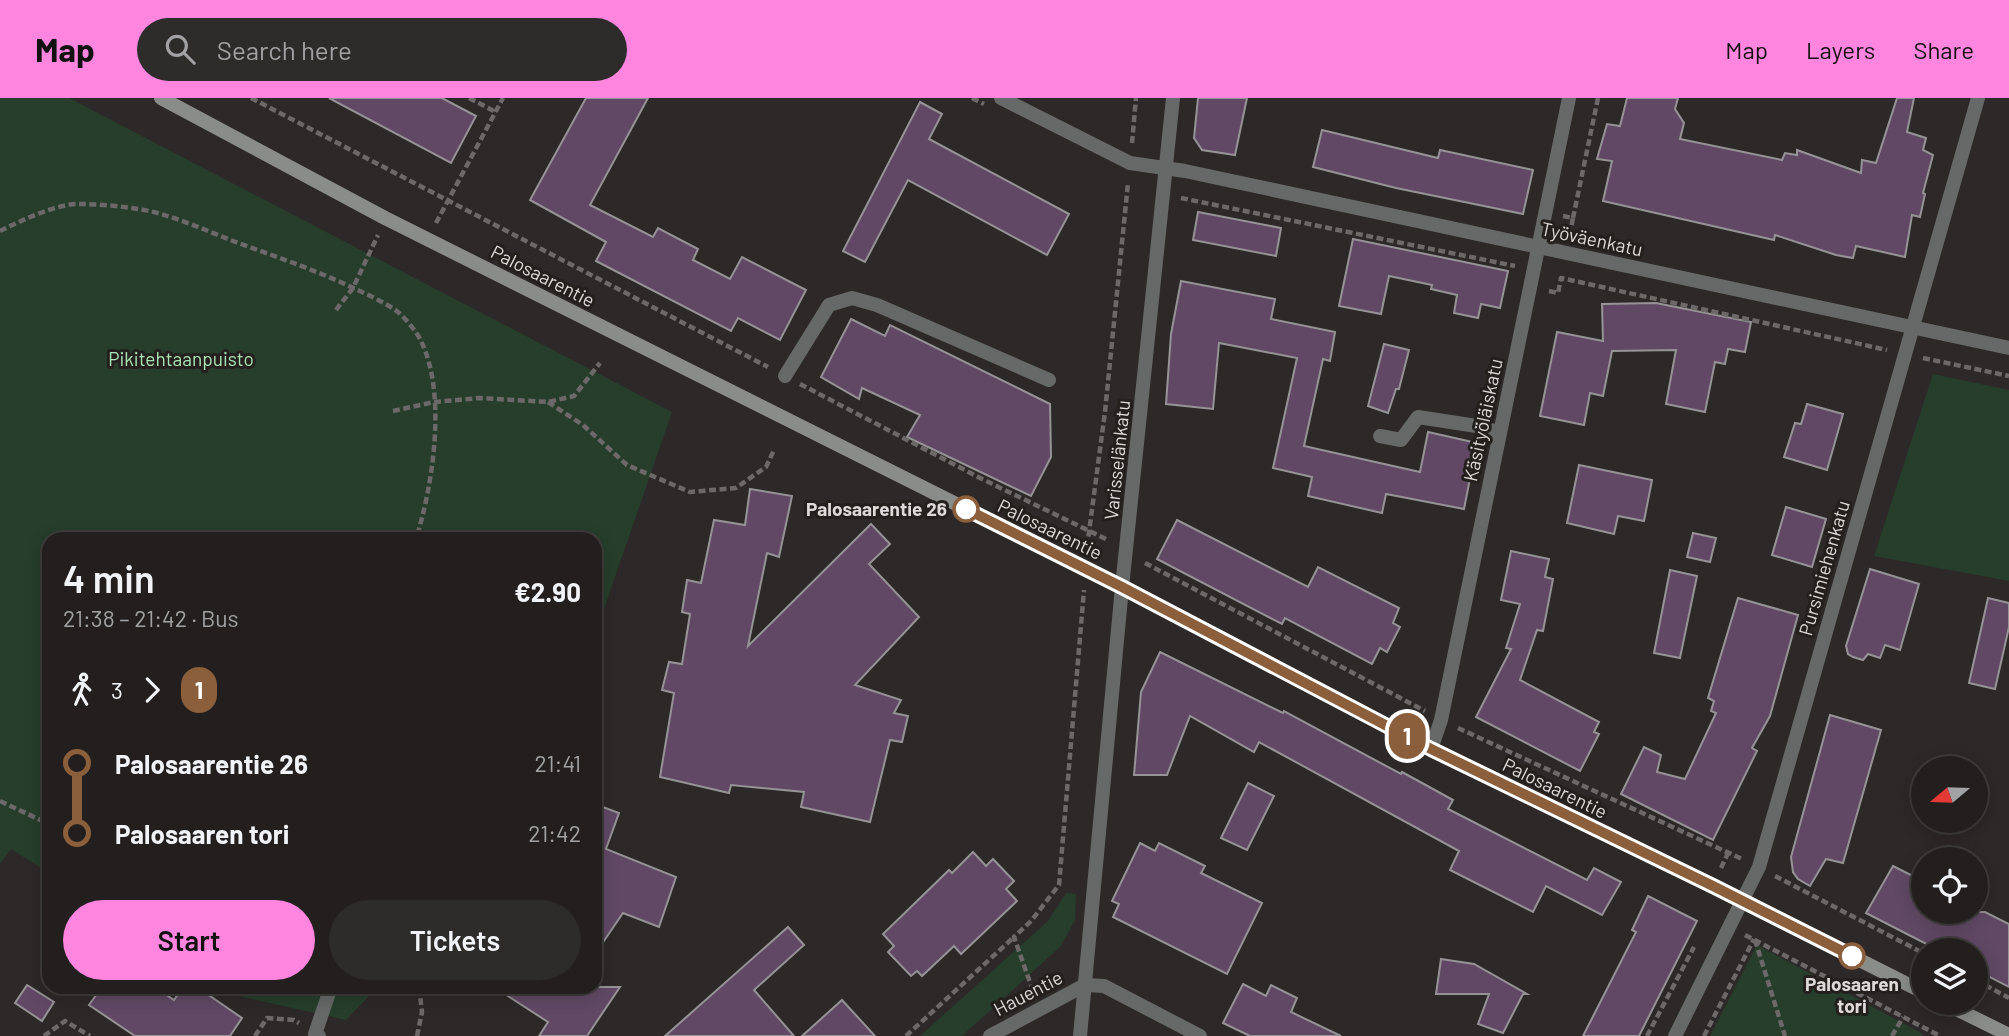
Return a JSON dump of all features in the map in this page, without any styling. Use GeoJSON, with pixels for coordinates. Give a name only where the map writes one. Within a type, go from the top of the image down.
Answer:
{"type":"FeatureCollection","features":[{"type":"Feature","properties":{"kind":"main road","name":"Palosaarentie"},"geometry":{"type":"LineString","coordinates":[[162,98],[385,218],[1122,587],[1431,749],[1911,986]]}},
{"type":"Feature","properties":{"kind":"main road"},"geometry":{"type":"LineString","coordinates":[[1968,1015],[2009,1035]]}},
{"type":"Feature","properties":{"kind":"street","name":"Työväenkatu"},"geometry":{"type":"LineString","coordinates":[[1001,98],[1130,163],[2009,348]]}},
{"type":"Feature","properties":{"kind":"street","name":"Varisselänkatu"},"geometry":{"type":"LineString","coordinates":[[1080,1036],[1122,587],[1173,98]]}},
{"type":"Feature","properties":{"kind":"street","name":"Käsityöläiskatu"},"geometry":{"type":"LineString","coordinates":[[1431,749],[1441,720],[1569,98]]}},
{"type":"Feature","properties":{"kind":"street","name":"Pursimiehenkatu"},"geometry":{"type":"LineString","coordinates":[[1675,1036],[1759,867],[1978,98]]}},
{"type":"Feature","properties":{"kind":"street"},"geometry":{"type":"LineString","coordinates":[[785,376],[829,305],[852,298],[877,305],[1048,380]]}},
{"type":"Feature","properties":{"kind":"street"},"geometry":{"type":"LineString","coordinates":[[1380,436],[1401,440],[1418,417],[1500,433]]}},
{"type":"Feature","properties":{"kind":"street"},"geometry":{"type":"LineString","coordinates":[[1085,985],[1104,986],[1200,1036]]}},
{"type":"Feature","properties":{"kind":"street","name":"Hauentie"},"geometry":{"type":"LineString","coordinates":[[990,1036],[1085,985]]}},
{"type":"Feature","properties":{"kind":"street"},"geometry":{"type":"LineString","coordinates":[[317,1035],[329,994]]}},
{"type":"Feature","properties":{"kind":"path"},"geometry":{"type":"LineString","coordinates":[[251,98],[982,479],[1127,550],[1144,562],[1441,720],[1759,867],[1911,947]]}},
{"type":"Feature","properties":{"kind":"path"},"geometry":{"type":"LineString","coordinates":[[469,98],[496,112]]}},
{"type":"Feature","properties":{"kind":"path"},"geometry":{"type":"LineString","coordinates":[[427,239],[503,98]]}},
{"type":"Feature","properties":{"kind":"path"},"geometry":{"type":"LineString","coordinates":[[1573,218],[1598,98]]}},
{"type":"Feature","properties":{"kind":"path"},"geometry":{"type":"LineString","coordinates":[[0,231],[36,214],[76,203],[139,209],[277,257],[378,299],[400,314],[421,340],[431,369],[434,402],[434,446],[425,511],[418,532]]}},
{"type":"Feature","properties":{"kind":"path"},"geometry":{"type":"LineString","coordinates":[[336,310],[353,288],[385,218]]}},
{"type":"Feature","properties":{"kind":"path"},"geometry":{"type":"LineString","coordinates":[[393,411],[434,402],[480,398],[548,402],[574,396],[600,363]]}},
{"type":"Feature","properties":{"kind":"path"},"geometry":{"type":"LineString","coordinates":[[548,402],[583,425],[627,465],[690,492],[736,488],[766,467],[774,450]]}},
{"type":"Feature","properties":{"kind":"path"},"geometry":{"type":"LineString","coordinates":[[0,801],[42,821]]}},
{"type":"Feature","properties":{"kind":"path"},"geometry":{"type":"LineString","coordinates":[[1713,886],[1728,853]]}},
{"type":"Feature","properties":{"kind":"path"},"geometry":{"type":"LineString","coordinates":[[1729,928],[1940,1036]]}},
{"type":"Feature","properties":{"kind":"path"},"geometry":{"type":"LineString","coordinates":[[906,1036],[1014,937]]}},
{"type":"Feature","properties":{"kind":"path"},"geometry":{"type":"LineString","coordinates":[[1704,1036],[1754,939]]}},
{"type":"Feature","properties":{"kind":"path"},"geometry":{"type":"LineString","coordinates":[[1754,939],[1786,1036]]}},
{"type":"Feature","properties":{"kind":"path"},"geometry":{"type":"LineString","coordinates":[[1647,1036],[1696,942]]}},
{"type":"Feature","properties":{"kind":"path"},"geometry":{"type":"LineString","coordinates":[[1988,987],[2009,998]]}},
{"type":"Feature","properties":{"kind":"path"},"geometry":{"type":"LineString","coordinates":[[417,1036],[422,1012],[420,994]]}},
{"type":"Feature","properties":{"kind":"path"},"geometry":{"type":"LineString","coordinates":[[1892,1036],[1903,1017]]}},
{"type":"Feature","properties":{"kind":"path"},"geometry":{"type":"LineString","coordinates":[[255,1036],[267,1018],[294,1020],[317,1035]]}},
{"type":"Feature","properties":{"kind":"path"},"geometry":{"type":"LineString","coordinates":[[44,1036],[65,1021],[90,1036]]}},
{"type":"Feature","properties":{"kind":"green space","name":"Pikitehtaanpuisto"},"geometry":{"type":"Polygon","coordinates":[[[0,98],[69,98],[672,412],[602,615],[602,532],[42,532],[42,869],[11,849],[0,864],[0,98]]]}},
{"type":"Feature","properties":{"kind":"green space"},"geometry":{"type":"Polygon","coordinates":[[[1933,374],[2009,390],[2009,581],[1874,556],[1933,374]]]}},
{"type":"Feature","properties":{"kind":"green space"},"geometry":{"type":"Polygon","coordinates":[[[1066,893],[1076,894],[1075,920],[1061,946],[962,1036],[920,1036],[1048,921],[1066,893]]]}},
{"type":"Feature","properties":{"kind":"green space"},"geometry":{"type":"Polygon","coordinates":[[[1757,945],[1923,1034],[1922,1036],[1710,1036],[1757,945]]]}},
{"type":"Feature","properties":{"kind":"green space"},"geometry":{"type":"Polygon","coordinates":[[[238,994],[371,994],[346,1020],[238,994]]]}},
{"type":"Feature","properties":{"kind":"building"},"geometry":{"type":"Polygon","coordinates":[[[329,98],[442,98],[476,116],[451,163],[329,98]]]}},
{"type":"Feature","properties":{"kind":"building"},"geometry":{"type":"Polygon","coordinates":[[[586,98],[648,98],[590,205],[653,237],[658,228],[698,249],[693,260],[730,279],[742,257],[806,290],[780,340],[738,318],[731,331],[596,261],[606,242],[530,200],[586,98]]]}},
{"type":"Feature","properties":{"kind":"building"},"geometry":{"type":"Polygon","coordinates":[[[1198,98],[1247,98],[1235,155],[1202,150],[1194,138],[1198,98]]]}},
{"type":"Feature","properties":{"kind":"building"},"geometry":{"type":"Polygon","coordinates":[[[1627,98],[1678,98],[1675,109],[1684,123],[1680,139],[1782,160],[1785,153],[1797,155],[1797,150],[1861,173],[1862,160],[1876,163],[1897,98],[1914,98],[1907,132],[1926,138],[1923,150],[1933,155],[1920,217],[1912,215],[1905,257],[1856,246],[1853,258],[1836,255],[1775,235],[1774,240],[1603,201],[1612,161],[1597,159],[1607,124],[1620,126],[1627,98]]]}},
{"type":"Feature","properties":{"kind":"building"},"geometry":{"type":"Polygon","coordinates":[[[920,102],[942,114],[929,139],[1069,214],[1047,255],[908,180],[865,262],[843,251],[920,102]]]}},
{"type":"Feature","properties":{"kind":"building"},"geometry":{"type":"Polygon","coordinates":[[[1322,130],[1438,158],[1440,150],[1533,170],[1523,214],[1396,188],[1313,167],[1322,130]]]}},
{"type":"Feature","properties":{"kind":"building"},"geometry":{"type":"Polygon","coordinates":[[[1198,212],[1281,228],[1276,256],[1193,240],[1198,212]]]}},
{"type":"Feature","properties":{"kind":"building"},"geometry":{"type":"Polygon","coordinates":[[[1353,239],[1508,271],[1500,308],[1481,304],[1478,318],[1454,313],[1457,295],[1431,289],[1432,285],[1389,276],[1381,314],[1339,306],[1353,239]]]}},
{"type":"Feature","properties":{"kind":"building"},"geometry":{"type":"Polygon","coordinates":[[[1181,281],[1275,299],[1271,319],[1335,332],[1330,361],[1323,359],[1304,446],[1420,472],[1428,432],[1477,443],[1464,509],[1386,494],[1382,513],[1308,496],[1312,477],[1273,468],[1297,358],[1219,343],[1213,409],[1166,404],[1171,334],[1181,281]]]}},
{"type":"Feature","properties":{"kind":"building"},"geometry":{"type":"Polygon","coordinates":[[[1656,303],[1751,322],[1745,352],[1728,349],[1725,364],[1715,362],[1705,412],[1666,404],[1676,350],[1612,351],[1603,396],[1590,393],[1584,425],[1540,416],[1557,332],[1603,341],[1602,304],[1656,303]]]}},
{"type":"Feature","properties":{"kind":"building"},"geometry":{"type":"Polygon","coordinates":[[[851,319],[885,336],[890,325],[1050,404],[1051,457],[1031,496],[907,437],[920,415],[862,388],[859,399],[821,377],[851,319]]]}},
{"type":"Feature","properties":{"kind":"building"},"geometry":{"type":"Polygon","coordinates":[[[1384,344],[1409,350],[1399,389],[1396,389],[1388,413],[1368,406],[1384,344]]]}},
{"type":"Feature","properties":{"kind":"building"},"geometry":{"type":"Polygon","coordinates":[[[1807,404],[1843,414],[1827,470],[1784,457],[1795,423],[1801,424],[1807,404]]]}},
{"type":"Feature","properties":{"kind":"building"},"geometry":{"type":"Polygon","coordinates":[[[1579,465],[1652,480],[1644,521],[1618,516],[1614,534],[1567,523],[1579,465]]]}},
{"type":"Feature","properties":{"kind":"building"},"geometry":{"type":"Polygon","coordinates":[[[750,489],[792,496],[779,557],[767,553],[748,646],[871,524],[890,544],[869,564],[919,617],[855,685],[901,700],[894,713],[908,716],[902,742],[890,740],[870,822],[801,807],[804,792],[731,785],[729,793],[660,777],[674,693],[662,690],[669,662],[682,664],[690,614],[682,612],[687,580],[701,583],[714,520],[745,525],[750,489]]]}},
{"type":"Feature","properties":{"kind":"building"},"geometry":{"type":"Polygon","coordinates":[[[1786,507],[1826,519],[1812,567],[1772,555],[1786,507]]]}},
{"type":"Feature","properties":{"kind":"building"},"geometry":{"type":"Polygon","coordinates":[[[1177,520],[1308,587],[1318,567],[1399,608],[1393,623],[1400,627],[1387,652],[1380,648],[1372,664],[1285,618],[1282,624],[1157,559],[1177,520]]]}},
{"type":"Feature","properties":{"kind":"building"},"geometry":{"type":"Polygon","coordinates":[[[1693,533],[1716,538],[1710,562],[1687,557],[1693,533]]]}},
{"type":"Feature","properties":{"kind":"building"},"geometry":{"type":"Polygon","coordinates":[[[1511,551],[1549,559],[1545,577],[1553,579],[1543,631],[1537,630],[1520,680],[1599,722],[1594,732],[1599,734],[1580,771],[1476,717],[1511,649],[1506,648],[1520,604],[1501,600],[1511,551]]]}},
{"type":"Feature","properties":{"kind":"building"},"geometry":{"type":"Polygon","coordinates":[[[1870,569],[1919,584],[1900,650],[1885,645],[1880,658],[1868,654],[1863,660],[1848,654],[1846,646],[1870,569]]]}},
{"type":"Feature","properties":{"kind":"building"},"geometry":{"type":"Polygon","coordinates":[[[1670,570],[1697,576],[1680,658],[1654,653],[1670,570]]]}},
{"type":"Feature","properties":{"kind":"building"},"geometry":{"type":"Polygon","coordinates":[[[1738,598],[1798,615],[1770,716],[1752,748],[1757,751],[1713,840],[1621,794],[1644,747],[1661,755],[1657,772],[1685,779],[1716,713],[1711,711],[1714,701],[1708,698],[1738,598]]]}},
{"type":"Feature","properties":{"kind":"building"},"geometry":{"type":"Polygon","coordinates":[[[1988,598],[2009,603],[2009,627],[1995,689],[1969,683],[1988,598]]]}},
{"type":"Feature","properties":{"kind":"building"},"geometry":{"type":"Polygon","coordinates":[[[1160,652],[1283,713],[1284,711],[1401,774],[1402,772],[1453,800],[1448,809],[1587,880],[1594,868],[1621,882],[1602,915],[1546,886],[1533,912],[1450,870],[1459,851],[1259,742],[1254,752],[1190,716],[1167,775],[1134,775],[1141,692],[1160,652]]]}},
{"type":"Feature","properties":{"kind":"building"},"geometry":{"type":"Polygon","coordinates":[[[1830,715],[1881,730],[1843,863],[1826,859],[1810,886],[1798,879],[1793,872],[1791,857],[1830,715]]]}},
{"type":"Feature","properties":{"kind":"building"},"geometry":{"type":"Polygon","coordinates":[[[1248,783],[1274,796],[1247,850],[1221,838],[1248,783]]]}},
{"type":"Feature","properties":{"kind":"building"},"geometry":{"type":"Polygon","coordinates":[[[602,807],[619,813],[606,849],[676,877],[659,927],[623,913],[602,944],[602,807]]]}},
{"type":"Feature","properties":{"kind":"building"},"geometry":{"type":"Polygon","coordinates":[[[1140,843],[1155,851],[1159,843],[1205,866],[1201,873],[1262,903],[1227,974],[1113,917],[1119,904],[1112,901],[1140,843]]]}},
{"type":"Feature","properties":{"kind":"building"},"geometry":{"type":"Polygon","coordinates":[[[973,852],[986,866],[993,859],[1014,881],[1006,889],[1017,901],[961,954],[954,946],[922,976],[917,971],[911,976],[888,952],[894,946],[883,934],[949,870],[952,873],[973,852]]]}},
{"type":"Feature","properties":{"kind":"building"},"geometry":{"type":"Polygon","coordinates":[[[1893,866],[1911,875],[1911,924],[1988,924],[1988,914],[2009,924],[2009,987],[1988,976],[1988,938],[1915,938],[1866,913],[1893,866]]]}},
{"type":"Feature","properties":{"kind":"building"},"geometry":{"type":"Polygon","coordinates":[[[1648,896],[1697,921],[1639,1036],[1583,1036],[1636,932],[1632,930],[1648,896]]]}},
{"type":"Feature","properties":{"kind":"building"},"geometry":{"type":"Polygon","coordinates":[[[788,927],[804,945],[754,990],[794,1036],[665,1036],[788,927]]]}},
{"type":"Feature","properties":{"kind":"building"},"geometry":{"type":"Polygon","coordinates":[[[1441,959],[1474,964],[1527,994],[1523,994],[1503,1033],[1478,1024],[1489,994],[1436,994],[1441,959]]]}},
{"type":"Feature","properties":{"kind":"building"},"geometry":{"type":"Polygon","coordinates":[[[1243,984],[1266,996],[1271,985],[1297,998],[1291,1012],[1341,1036],[1250,1036],[1223,1023],[1243,984]]]}},
{"type":"Feature","properties":{"kind":"building"},"geometry":{"type":"Polygon","coordinates":[[[27,985],[54,1002],[42,1021],[15,1003],[27,985]]]}},
{"type":"Feature","properties":{"kind":"building"},"geometry":{"type":"Polygon","coordinates":[[[602,987],[620,987],[587,1036],[539,1036],[548,1022],[505,994],[602,994],[602,987]]]}},
{"type":"Feature","properties":{"kind":"building"},"geometry":{"type":"Polygon","coordinates":[[[97,994],[165,994],[174,1000],[178,994],[207,994],[242,1018],[230,1036],[135,1036],[89,1005],[97,994]]]}},
{"type":"Feature","properties":{"kind":"building"},"geometry":{"type":"Polygon","coordinates":[[[842,1000],[875,1036],[802,1036],[842,1000]]]}},
{"type":"Feature","properties":{"kind":"bus line","name":"1"},"geometry":{"type":"LineString","coordinates":[[966,509],[1122,587],[1431,749],[1852,956]]}},
{"type":"Feature","properties":{"kind":"place","name":"Palosaarentie 26"},"geometry":{"type":"Point","coordinates":[966,509]}},
{"type":"Feature","properties":{"kind":"place","name":"Palosaaren tori"},"geometry":{"type":"Point","coordinates":[1852,956]}}]}
